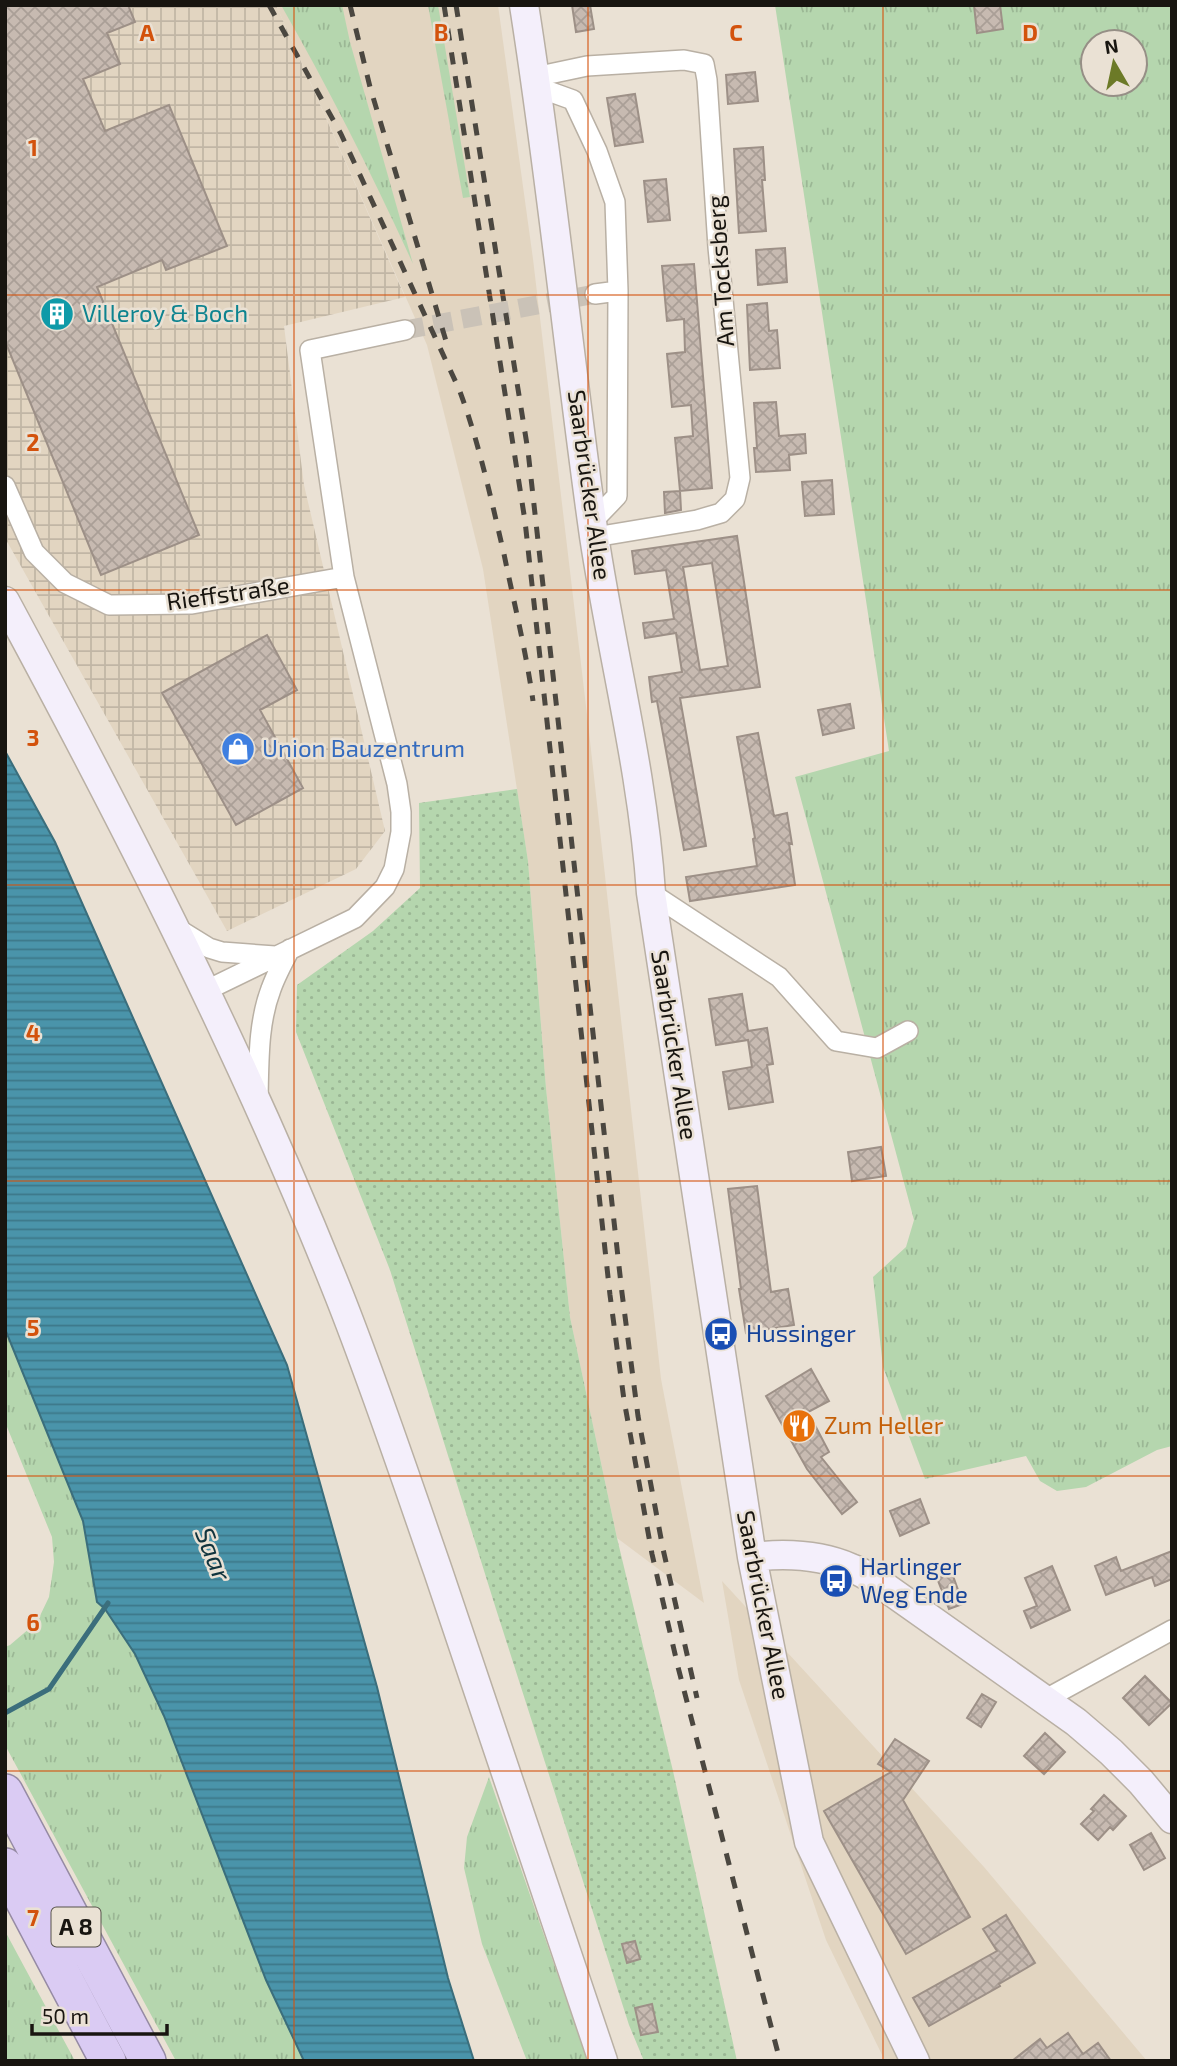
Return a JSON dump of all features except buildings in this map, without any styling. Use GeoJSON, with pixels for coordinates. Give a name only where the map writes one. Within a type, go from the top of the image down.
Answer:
{"type":"FeatureCollection","features":[{"type":"Feature","properties":{"kind":"highway","name":"A 8"},"geometry":{"type":"LineString","coordinates":[[5,1792],[148,2061]]}},
{"type":"Feature","properties":{"kind":"highway","name":"A 8"},"geometry":{"type":"LineString","coordinates":[[5,1866],[108,2061]]}},
{"type":"Feature","properties":{"kind":"street","name":"Saarbrücker Allee"},"geometry":{"type":"LineString","coordinates":[[524,5],[594,529],[627,712],[651,892],[752,1556],[809,1842],[915,2061]]}},
{"type":"Feature","properties":{"kind":"street","name":"Am Tocksberg"},"geometry":{"type":"LineString","coordinates":[[536,82],[587,66],[684,61],[704,64],[707,80],[721,286],[740,478],[735,499],[721,513],[697,520],[594,529]]}},
{"type":"Feature","properties":{"kind":"street"},"geometry":{"type":"LineString","coordinates":[[536,82],[573,100],[597,151],[615,202],[618,291],[617,496],[594,529]]}},
{"type":"Feature","properties":{"kind":"street"},"geometry":{"type":"LineString","coordinates":[[595,294],[618,291]]}},
{"type":"Feature","properties":{"kind":"street"},"geometry":{"type":"LineString","coordinates":[[205,991],[355,918],[385,887],[394,869],[401,832],[397,784],[344,577],[310,350],[405,330]]}},
{"type":"Feature","properties":{"kind":"street","name":"Rieffstraße"},"geometry":{"type":"LineString","coordinates":[[5,486],[34,552],[65,583],[108,605],[192,604],[344,577]]}},
{"type":"Feature","properties":{"kind":"street"},"geometry":{"type":"LineString","coordinates":[[5,601],[71,723],[205,991],[258,1102],[340,1296],[405,1475],[603,2061]]}},
{"type":"Feature","properties":{"kind":"street"},"geometry":{"type":"LineString","coordinates":[[651,892],[779,977],[836,1041],[877,1048],[908,1031]]}},
{"type":"Feature","properties":{"kind":"street"},"geometry":{"type":"LineString","coordinates":[[173,926],[209,948],[222,952],[283,953]]}},
{"type":"Feature","properties":{"kind":"street"},"geometry":{"type":"LineString","coordinates":[[258,1102],[259,1045],[264,1015],[283,953]]}},
{"type":"Feature","properties":{"kind":"street"},"geometry":{"type":"LineString","coordinates":[[752,1556],[799,1555],[825,1559],[852,1568],[885,1587],[1076,1722],[1141,1782],[1172,1819]]}},
{"type":"Feature","properties":{"kind":"street"},"geometry":{"type":"LineString","coordinates":[[1044,1700],[1172,1630]]}},
{"type":"Feature","properties":{"kind":"shaded area"},"geometry":{"type":"Polygon","coordinates":[[[5,5],[276,5],[405,297],[284,326],[304,485],[385,831],[356,869],[227,931],[5,538],[5,5]]]}},
{"type":"Feature","properties":{"kind":"shaded area"},"geometry":{"type":"Polygon","coordinates":[[[276,5],[498,5],[533,259],[661,1379],[704,1603],[617,1538],[570,1317],[546,1088],[528,861],[483,569],[427,345],[276,5]]]}},
{"type":"Feature","properties":{"kind":"shaded area"},"geometry":{"type":"Polygon","coordinates":[[[722,1581],[984,1867],[1147,2061],[885,2061],[826,1940],[739,1680],[722,1581]]]}},
{"type":"Feature","properties":{"kind":"green space"},"geometry":{"type":"Polygon","coordinates":[[[281,5],[342,5],[413,264],[350,133],[281,5]]]}},
{"type":"Feature","properties":{"kind":"green space"},"geometry":{"type":"Polygon","coordinates":[[[428,5],[438,5],[470,197],[463,198],[428,5]]]}},
{"type":"Feature","properties":{"kind":"green space"},"geometry":{"type":"Polygon","coordinates":[[[775,5],[1172,5],[1172,1446],[1157,1450],[1086,1487],[1057,1491],[1040,1481],[1026,1456],[925,1479],[883,1367],[873,1277],[906,1247],[914,1220],[795,777],[889,751],[775,5]]]}},
{"type":"Feature","properties":{"kind":"green space"},"geometry":{"type":"Polygon","coordinates":[[[517,789],[528,861],[546,1088],[570,1317],[617,1538],[673,1771],[737,2061],[644,2061],[629,2025],[390,1270],[296,1032],[297,985],[373,931],[420,888],[419,803],[517,789]]]}},
{"type":"Feature","properties":{"kind":"green space"},"geometry":{"type":"Polygon","coordinates":[[[5,1329],[83,1521],[97,1602],[105,1609],[135,1654],[164,1716],[266,1980],[304,2061],[176,2061],[5,1745],[5,1647],[37,1622],[49,1597],[54,1562],[52,1537],[5,1422],[5,1329]]]}},
{"type":"Feature","properties":{"kind":"green space"},"geometry":{"type":"Polygon","coordinates":[[[489,1777],[588,2061],[527,2061],[482,1944],[464,1868],[467,1837],[489,1777]]]}},
{"type":"Feature","properties":{"kind":"green space"},"geometry":{"type":"Polygon","coordinates":[[[5,1931],[75,2061],[5,2061],[5,1931]]]}},
{"type":"Feature","properties":{"kind":"water","name":"Saar"},"geometry":{"type":"Polygon","coordinates":[[[5,751],[55,842],[287,1365],[377,1687],[448,1978],[474,2061],[304,2061],[266,1980],[164,1716],[135,1654],[105,1609],[97,1602],[83,1521],[5,1329],[5,751]]]}},
{"type":"Feature","properties":{"kind":"waterway"},"geometry":{"type":"LineString","coordinates":[[5,1713],[49,1689],[108,1603]]}},
{"type":"Feature","properties":{"kind":"tunnel"},"geometry":{"type":"LineString","coordinates":[[405,330],[595,294]]}},
{"type":"Feature","properties":{"kind":"railway"},"geometry":{"type":"LineString","coordinates":[[269,5],[341,134],[459,389],[479,450],[504,554],[533,701]]}},
{"type":"Feature","properties":{"kind":"railway"},"geometry":{"type":"LineString","coordinates":[[350,5],[370,87],[446,341]]}},
{"type":"Feature","properties":{"kind":"railway"},"geometry":{"type":"LineString","coordinates":[[444,5],[525,521],[610,1295],[624,1400],[652,1554],[678,1667],[780,2061]]}},
{"type":"Feature","properties":{"kind":"railway"},"geometry":{"type":"LineString","coordinates":[[456,5],[528,451],[638,1416],[663,1549],[697,1698]]}},
{"type":"Feature","properties":{"kind":"place","name":"Villeroy & Boch"},"geometry":{"type":"Point","coordinates":[57,314]}},
{"type":"Feature","properties":{"kind":"place","name":"Union Bauzentrum"},"geometry":{"type":"Point","coordinates":[238,749]}},
{"type":"Feature","properties":{"kind":"place","name":"Hussinger"},"geometry":{"type":"Point","coordinates":[721,1334]}},
{"type":"Feature","properties":{"kind":"place","name":"Zum Heller"},"geometry":{"type":"Point","coordinates":[799,1426]}},
{"type":"Feature","properties":{"kind":"place","name":"Harlinger Weg Ende"},"geometry":{"type":"Point","coordinates":[836,1581]}}]}
